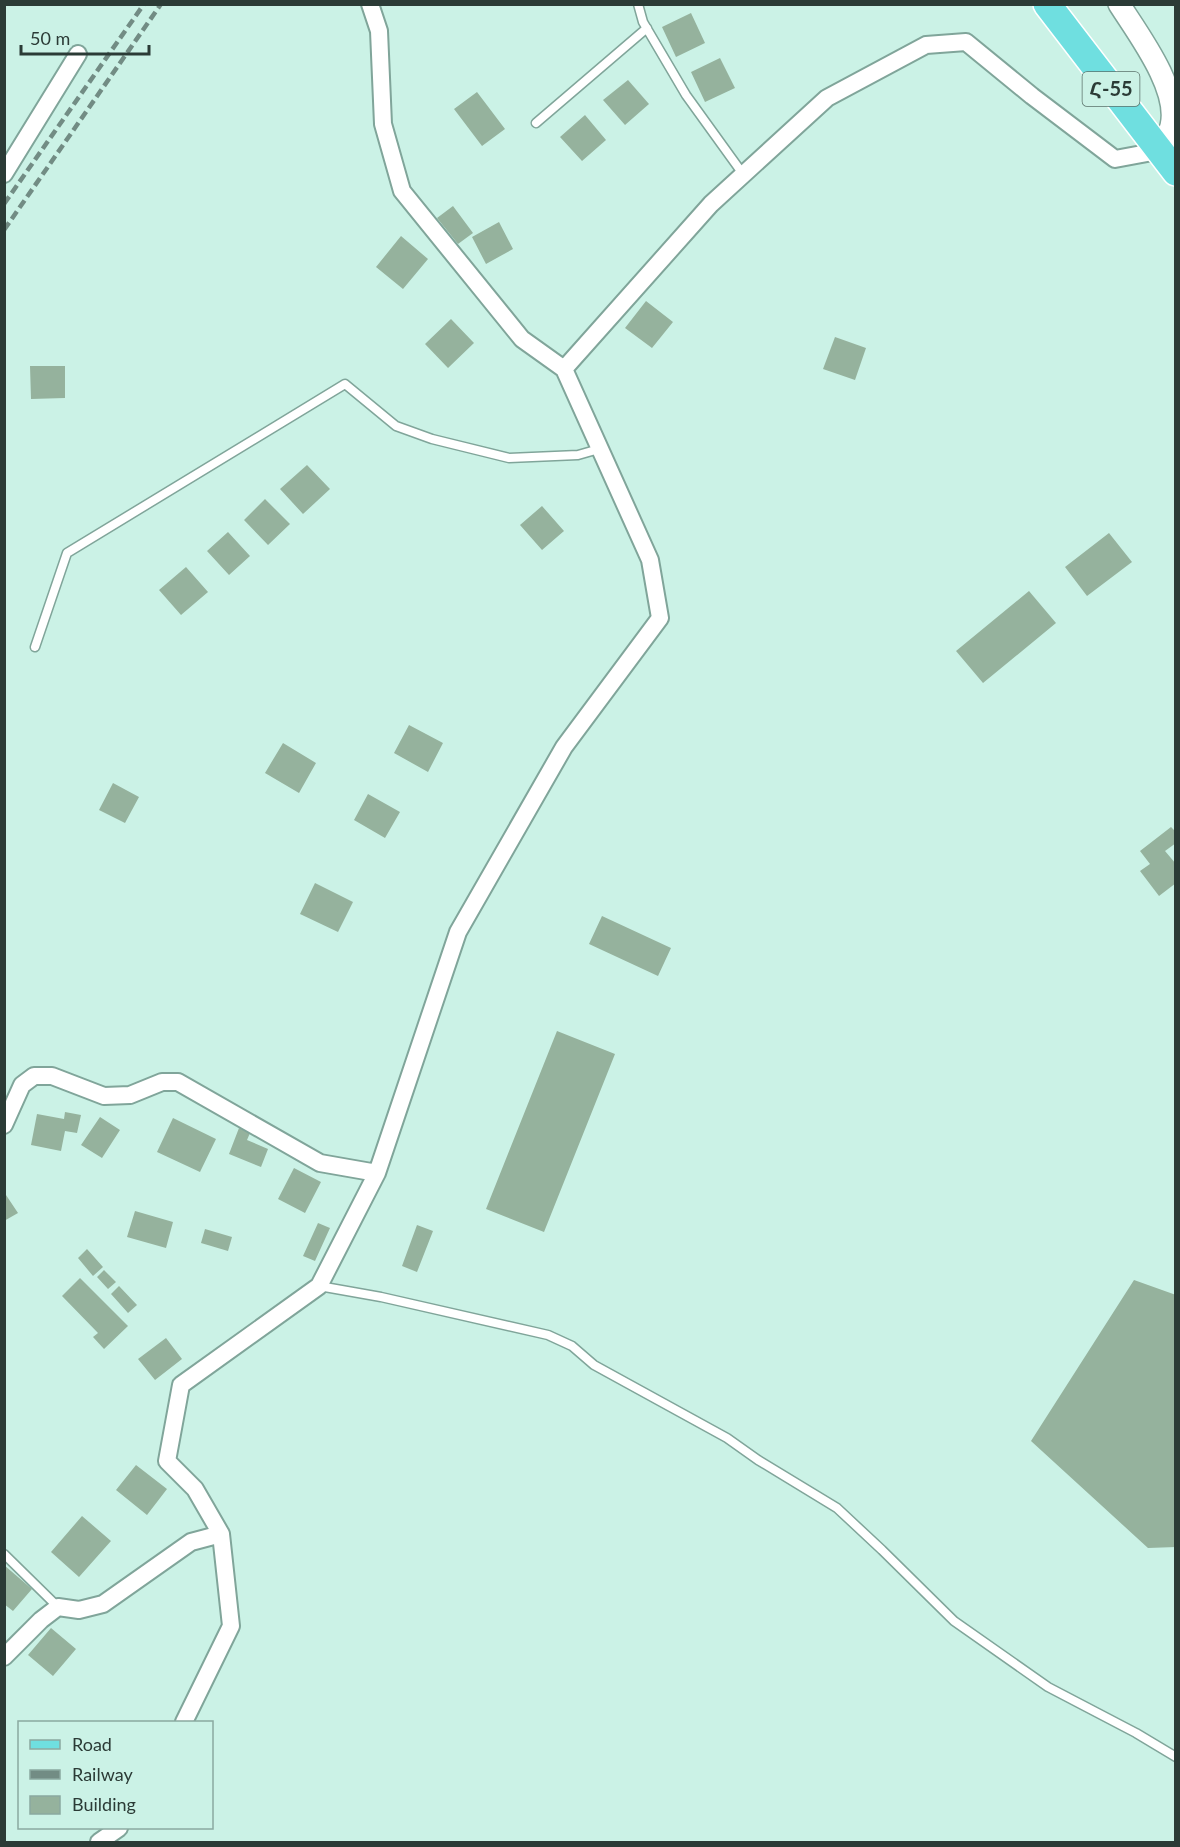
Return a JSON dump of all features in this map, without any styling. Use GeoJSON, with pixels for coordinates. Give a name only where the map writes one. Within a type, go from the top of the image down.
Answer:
{"type":"FeatureCollection","features":[{"type":"Feature","properties":{"kind":"main road","name":"Հ-55"},"geometry":{"type":"LineString","coordinates":[[1047,4],[1176,172]]}},
{"type":"Feature","properties":{"kind":"street"},"geometry":{"type":"LineString","coordinates":[[184,1721],[231,1626],[221,1534],[195,1489],[167,1461],[182,1385],[319,1286],[377,1173],[458,932],[564,747],[660,618],[650,560],[564,369],[522,339],[402,191],[383,124],[379,31],[370,4]]}},
{"type":"Feature","properties":{"kind":"street"},"geometry":{"type":"LineString","coordinates":[[564,369],[711,204],[827,98],[926,45],[966,42],[1115,159],[1158,151],[1171,126],[1170,100],[1159,68],[1119,4]]}},
{"type":"Feature","properties":{"kind":"street"},"geometry":{"type":"LineString","coordinates":[[4,174],[78,54]]}},
{"type":"Feature","properties":{"kind":"street"},"geometry":{"type":"LineString","coordinates":[[4,1125],[22,1085],[34,1076],[52,1076],[104,1096],[130,1095],[162,1082],[178,1082],[320,1162],[377,1173]]}},
{"type":"Feature","properties":{"kind":"street"},"geometry":{"type":"LineString","coordinates":[[4,1657],[41,1620],[58,1607],[79,1610],[103,1604],[190,1542],[221,1534]]}},
{"type":"Feature","properties":{"kind":"street"},"geometry":{"type":"LineString","coordinates":[[99,1842],[116,1829]]}},
{"type":"Feature","properties":{"kind":"lane"},"geometry":{"type":"LineString","coordinates":[[638,4],[647,28],[686,95],[743,174]]}},
{"type":"Feature","properties":{"kind":"lane"},"geometry":{"type":"LineString","coordinates":[[536,123],[647,28]]}},
{"type":"Feature","properties":{"kind":"lane"},"geometry":{"type":"LineString","coordinates":[[35,647],[67,553],[345,384],[396,426],[432,439],[509,458],[578,455],[599,449]]}},
{"type":"Feature","properties":{"kind":"lane"},"geometry":{"type":"LineString","coordinates":[[319,1286],[381,1297],[548,1335],[572,1346],[594,1365],[727,1438],[837,1508],[954,1621],[1048,1687],[1136,1733],[1176,1757]]}},
{"type":"Feature","properties":{"kind":"lane"},"geometry":{"type":"LineString","coordinates":[[4,1554],[58,1607]]}},
{"type":"Feature","properties":{"kind":"building"},"geometry":{"type":"Polygon","coordinates":[[[691,13],[705,43],[676,57],[662,27],[691,13]]]}},
{"type":"Feature","properties":{"kind":"building"},"geometry":{"type":"Polygon","coordinates":[[[720,58],[735,88],[705,102],[691,72],[720,58]]]}},
{"type":"Feature","properties":{"kind":"building"},"geometry":{"type":"Polygon","coordinates":[[[628,80],[649,104],[625,125],[603,100],[628,80]]]}},
{"type":"Feature","properties":{"kind":"building"},"geometry":{"type":"Polygon","coordinates":[[[477,92],[505,129],[482,146],[454,109],[477,92]]]}},
{"type":"Feature","properties":{"kind":"building"},"geometry":{"type":"Polygon","coordinates":[[[585,115],[606,140],[582,161],[560,137],[585,115]]]}},
{"type":"Feature","properties":{"kind":"building"},"geometry":{"type":"Polygon","coordinates":[[[453,206],[473,233],[458,244],[437,218],[453,206]]]}},
{"type":"Feature","properties":{"kind":"building"},"geometry":{"type":"Polygon","coordinates":[[[499,222],[513,249],[486,264],[472,237],[499,222]]]}},
{"type":"Feature","properties":{"kind":"building"},"geometry":{"type":"Polygon","coordinates":[[[401,236],[428,259],[403,289],[376,267],[401,236]]]}},
{"type":"Feature","properties":{"kind":"building"},"geometry":{"type":"Polygon","coordinates":[[[646,301],[673,322],[652,348],[625,328],[646,301]]]}},
{"type":"Feature","properties":{"kind":"building"},"geometry":{"type":"Polygon","coordinates":[[[451,319],[474,343],[448,368],[425,344],[451,319]]]}},
{"type":"Feature","properties":{"kind":"building"},"geometry":{"type":"Polygon","coordinates":[[[835,337],[866,348],[855,380],[823,369],[835,337]]]}},
{"type":"Feature","properties":{"kind":"building"},"geometry":{"type":"Polygon","coordinates":[[[30,366],[65,366],[65,398],[31,399],[30,366]]]}},
{"type":"Feature","properties":{"kind":"building"},"geometry":{"type":"Polygon","coordinates":[[[307,465],[330,489],[303,514],[280,489],[307,465]]]}},
{"type":"Feature","properties":{"kind":"building"},"geometry":{"type":"Polygon","coordinates":[[[265,499],[290,524],[268,545],[244,520],[265,499]]]}},
{"type":"Feature","properties":{"kind":"building"},"geometry":{"type":"Polygon","coordinates":[[[542,506],[564,531],[542,550],[520,525],[542,506]]]}},
{"type":"Feature","properties":{"kind":"building"},"geometry":{"type":"Polygon","coordinates":[[[228,532],[250,556],[229,575],[207,551],[228,532]]]}},
{"type":"Feature","properties":{"kind":"building"},"geometry":{"type":"Polygon","coordinates":[[[1109,533],[1132,562],[1087,596],[1065,567],[1109,533]]]}},
{"type":"Feature","properties":{"kind":"building"},"geometry":{"type":"Polygon","coordinates":[[[186,567],[208,592],[181,615],[159,590],[186,567]]]}},
{"type":"Feature","properties":{"kind":"building"},"geometry":{"type":"Polygon","coordinates":[[[1029,591],[1056,623],[983,683],[956,651],[1029,591]]]}},
{"type":"Feature","properties":{"kind":"building"},"geometry":{"type":"Polygon","coordinates":[[[409,725],[443,743],[428,772],[394,753],[409,725]]]}},
{"type":"Feature","properties":{"kind":"building"},"geometry":{"type":"Polygon","coordinates":[[[283,743],[316,763],[299,793],[265,773],[283,743]]]}},
{"type":"Feature","properties":{"kind":"building"},"geometry":{"type":"Polygon","coordinates":[[[113,783],[139,797],[125,823],[99,810],[113,783]]]}},
{"type":"Feature","properties":{"kind":"building"},"geometry":{"type":"Polygon","coordinates":[[[368,794],[400,812],[385,838],[354,820],[368,794]]]}},
{"type":"Feature","properties":{"kind":"building"},"geometry":{"type":"Polygon","coordinates":[[[1171,827],[1176,832],[1176,843],[1165,851],[1176,864],[1176,883],[1159,896],[1140,871],[1150,864],[1140,851],[1171,827]]]}},
{"type":"Feature","properties":{"kind":"building"},"geometry":{"type":"Polygon","coordinates":[[[315,883],[353,902],[338,932],[300,914],[315,883]]]}},
{"type":"Feature","properties":{"kind":"building"},"geometry":{"type":"Polygon","coordinates":[[[602,916],[671,948],[658,976],[589,944],[602,916]]]}},
{"type":"Feature","properties":{"kind":"building"},"geometry":{"type":"Polygon","coordinates":[[[557,1031],[615,1054],[544,1232],[486,1209],[557,1031]]]}},
{"type":"Feature","properties":{"kind":"building"},"geometry":{"type":"Polygon","coordinates":[[[65,1112],[81,1115],[77,1133],[65,1131],[61,1151],[31,1145],[37,1114],[64,1119],[65,1112]]]}},
{"type":"Feature","properties":{"kind":"building"},"geometry":{"type":"Polygon","coordinates":[[[100,1117],[120,1130],[102,1158],[81,1145],[100,1117]]]}},
{"type":"Feature","properties":{"kind":"building"},"geometry":{"type":"Polygon","coordinates":[[[173,1118],[216,1139],[200,1172],[157,1152],[173,1118]]]}},
{"type":"Feature","properties":{"kind":"building"},"geometry":{"type":"Polygon","coordinates":[[[239,1128],[250,1133],[247,1140],[268,1149],[261,1167],[229,1154],[239,1128]]]}},
{"type":"Feature","properties":{"kind":"building"},"geometry":{"type":"Polygon","coordinates":[[[294,1168],[321,1182],[305,1213],[278,1199],[294,1168]]]}},
{"type":"Feature","properties":{"kind":"building"},"geometry":{"type":"Polygon","coordinates":[[[4,1192],[18,1213],[4,1221],[4,1192]]]}},
{"type":"Feature","properties":{"kind":"building"},"geometry":{"type":"Polygon","coordinates":[[[135,1211],[173,1222],[166,1248],[127,1237],[135,1211]]]}},
{"type":"Feature","properties":{"kind":"building"},"geometry":{"type":"Polygon","coordinates":[[[318,1223],[330,1228],[315,1261],[303,1256],[318,1223]]]}},
{"type":"Feature","properties":{"kind":"building"},"geometry":{"type":"Polygon","coordinates":[[[417,1225],[433,1231],[417,1272],[402,1266],[417,1225]]]}},
{"type":"Feature","properties":{"kind":"building"},"geometry":{"type":"Polygon","coordinates":[[[205,1229],[232,1237],[228,1251],[201,1243],[205,1229]]]}},
{"type":"Feature","properties":{"kind":"building"},"geometry":{"type":"Polygon","coordinates":[[[87,1249],[103,1267],[93,1276],[78,1258],[87,1249]]]}},
{"type":"Feature","properties":{"kind":"building"},"geometry":{"type":"Polygon","coordinates":[[[104,1270],[116,1282],[108,1289],[97,1277],[104,1270]]]}},
{"type":"Feature","properties":{"kind":"building"},"geometry":{"type":"Polygon","coordinates":[[[80,1278],[128,1326],[104,1349],[93,1337],[98,1333],[62,1296],[80,1278]]]}},
{"type":"Feature","properties":{"kind":"building"},"geometry":{"type":"Polygon","coordinates":[[[1134,1280],[1176,1295],[1176,1547],[1148,1548],[1031,1441],[1134,1280]]]}},
{"type":"Feature","properties":{"kind":"building"},"geometry":{"type":"Polygon","coordinates":[[[119,1286],[137,1305],[128,1313],[111,1294],[119,1286]]]}},
{"type":"Feature","properties":{"kind":"building"},"geometry":{"type":"Polygon","coordinates":[[[166,1338],[182,1359],[155,1380],[138,1359],[166,1338]]]}},
{"type":"Feature","properties":{"kind":"building"},"geometry":{"type":"Polygon","coordinates":[[[136,1465],[167,1489],[147,1515],[116,1490],[136,1465]]]}},
{"type":"Feature","properties":{"kind":"building"},"geometry":{"type":"Polygon","coordinates":[[[82,1516],[111,1541],[79,1577],[51,1552],[82,1516]]]}},
{"type":"Feature","properties":{"kind":"building"},"geometry":{"type":"Polygon","coordinates":[[[4,1565],[32,1589],[13,1611],[4,1604],[4,1565]]]}},
{"type":"Feature","properties":{"kind":"building"},"geometry":{"type":"Polygon","coordinates":[[[51,1628],[76,1649],[53,1676],[28,1655],[51,1628]]]}},
{"type":"Feature","properties":{"kind":"railway"},"geometry":{"type":"LineString","coordinates":[[4,204],[144,4]]}},
{"type":"Feature","properties":{"kind":"railway"},"geometry":{"type":"LineString","coordinates":[[4,230],[161,4]]}}]}
